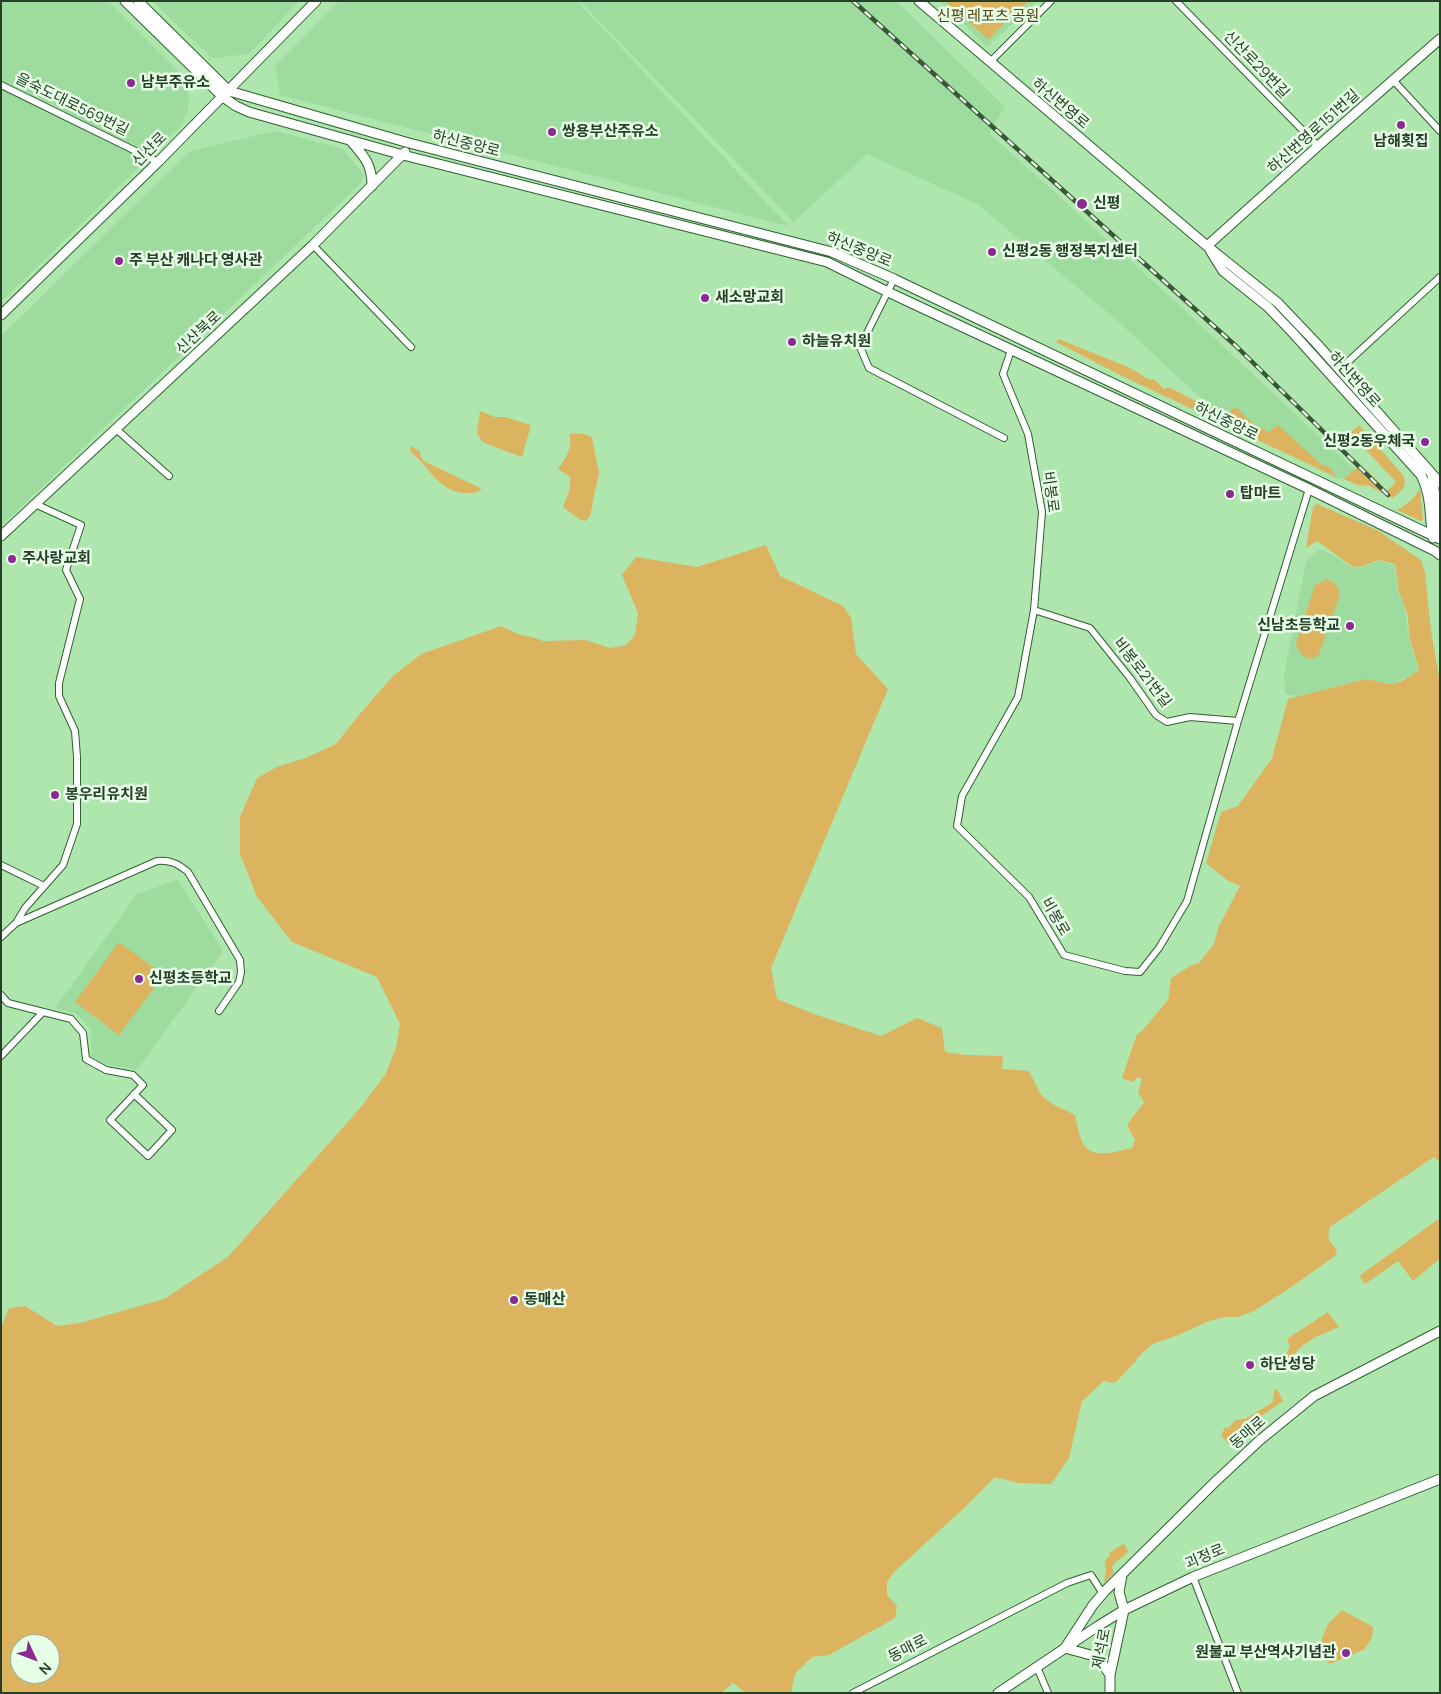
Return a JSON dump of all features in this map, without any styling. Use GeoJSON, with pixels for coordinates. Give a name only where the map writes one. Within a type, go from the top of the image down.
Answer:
{"type":"FeatureCollection","features":[{"type":"Feature","properties":{"kind":"street"},"geometry":{"type":"LineString","coordinates":[[125,1],[226,94]]}},
{"type":"Feature","properties":{"kind":"street"},"geometry":{"type":"LineString","coordinates":[[138,1],[236,106],[250,112],[403,155],[827,262],[1438,551]]}},
{"type":"Feature","properties":{"kind":"street","name":"신산로"},"geometry":{"type":"LineString","coordinates":[[1,315],[158,162],[316,1]]}},
{"type":"Feature","properties":{"kind":"street","name":"하신번영로"},"geometry":{"type":"LineString","coordinates":[[919,1],[1207,246],[1278,303],[1317,344],[1336,373],[1421,475],[1427,487],[1437,535],[1438,551]]}},
{"type":"Feature","properties":{"kind":"street"},"geometry":{"type":"LineString","coordinates":[[990,62],[1051,1]]}},
{"type":"Feature","properties":{"kind":"street","name":"신산로29번길"},"geometry":{"type":"LineString","coordinates":[[1176,1],[1318,146]]}},
{"type":"Feature","properties":{"kind":"street","name":"하신번영로151번길"},"geometry":{"type":"LineString","coordinates":[[1207,246],[1440,39]]}},
{"type":"Feature","properties":{"kind":"street"},"geometry":{"type":"LineString","coordinates":[[1393,80],[1440,132]]}},
{"type":"Feature","properties":{"kind":"street","name":"을숙도대로569번길"},"geometry":{"type":"LineString","coordinates":[[1,85],[158,162]]}},
{"type":"Feature","properties":{"kind":"street","name":"하신중앙로"},"geometry":{"type":"LineString","coordinates":[[226,94],[409,144],[832,252],[1016,336],[1313,479],[1437,535]]}},
{"type":"Feature","properties":{"kind":"street"},"geometry":{"type":"LineString","coordinates":[[350,140],[366,157],[372,173],[372,186]]}},
{"type":"Feature","properties":{"kind":"street","name":"신산북로"},"geometry":{"type":"LineString","coordinates":[[1,536],[313,245],[403,155],[409,144]]}},
{"type":"Feature","properties":{"kind":"street"},"geometry":{"type":"LineString","coordinates":[[313,245],[411,347]]}},
{"type":"Feature","properties":{"kind":"street"},"geometry":{"type":"LineString","coordinates":[[827,262],[832,252]]}},
{"type":"Feature","properties":{"kind":"street"},"geometry":{"type":"LineString","coordinates":[[1336,373],[1440,278]]}},
{"type":"Feature","properties":{"kind":"street"},"geometry":{"type":"LineString","coordinates":[[894,279],[860,347],[868,368],[1004,438]]}},
{"type":"Feature","properties":{"kind":"street"},"geometry":{"type":"LineString","coordinates":[[1011,350],[1016,336]]}},
{"type":"Feature","properties":{"kind":"street","name":"비봉로"},"geometry":{"type":"LineString","coordinates":[[1011,350],[1003,374],[1028,434],[1042,512],[1034,610],[1018,697],[962,796],[958,826],[1029,897],[1064,956],[1125,971],[1140,972],[1159,948],[1188,901],[1238,721],[1309,489]]}},
{"type":"Feature","properties":{"kind":"street","name":"하신번영로"},"geometry":{"type":"LineString","coordinates":[[1336,373],[1440,482]]}},
{"type":"Feature","properties":{"kind":"street"},"geometry":{"type":"LineString","coordinates":[[116,429],[170,476]]}},
{"type":"Feature","properties":{"kind":"street"},"geometry":{"type":"LineString","coordinates":[[1431,473],[1434,486],[1437,535]]}},
{"type":"Feature","properties":{"kind":"street"},"geometry":{"type":"LineString","coordinates":[[1309,489],[1313,479]]}},
{"type":"Feature","properties":{"kind":"street"},"geometry":{"type":"LineString","coordinates":[[1,937],[16,923],[24,908],[63,865],[77,824],[75,731],[59,696],[58,683],[80,599],[66,570],[81,525],[35,504]]}},
{"type":"Feature","properties":{"kind":"street","name":"비봉로21번길"},"geometry":{"type":"LineString","coordinates":[[1034,610],[1090,628],[1130,678],[1156,715],[1167,722],[1190,717],[1238,721]]}},
{"type":"Feature","properties":{"kind":"street"},"geometry":{"type":"LineString","coordinates":[[16,923],[157,861],[169,860],[179,864],[188,872],[240,960],[241,972],[239,982],[219,1011]]}},
{"type":"Feature","properties":{"kind":"street"},"geometry":{"type":"LineString","coordinates":[[1,864],[44,886]]}},
{"type":"Feature","properties":{"kind":"street"},"geometry":{"type":"LineString","coordinates":[[1,996],[8,1003],[71,1019],[84,1033],[86,1059],[106,1070],[133,1075],[143,1085],[134,1094],[110,1120],[148,1156],[172,1130],[134,1094]]}},
{"type":"Feature","properties":{"kind":"street"},"geometry":{"type":"LineString","coordinates":[[1,1056],[43,1012]]}},
{"type":"Feature","properties":{"kind":"street","name":"동매로"},"geometry":{"type":"LineString","coordinates":[[1065,1648],[1093,1605],[1103,1594],[1146,1549],[1260,1440],[1314,1396],[1440,1331]]}},
{"type":"Feature","properties":{"kind":"street","name":"괴정로"},"geometry":{"type":"LineString","coordinates":[[998,1693],[1124,1610],[1193,1577],[1440,1478]]}},
{"type":"Feature","properties":{"kind":"street","name":"동매로"},"geometry":{"type":"LineString","coordinates":[[853,1693],[1066,1583],[1091,1575],[1103,1594]]}},
{"type":"Feature","properties":{"kind":"street"},"geometry":{"type":"LineString","coordinates":[[1122,1575],[1119,1592],[1124,1610]]}},
{"type":"Feature","properties":{"kind":"street"},"geometry":{"type":"LineString","coordinates":[[1193,1577],[1238,1693]]}},
{"type":"Feature","properties":{"kind":"street","name":"제석로"},"geometry":{"type":"LineString","coordinates":[[1110,1693],[1110,1675],[1124,1610]]}},
{"type":"Feature","properties":{"kind":"street"},"geometry":{"type":"LineString","coordinates":[[1065,1648],[1098,1656],[1110,1675]]}},
{"type":"Feature","properties":{"kind":"street"},"geometry":{"type":"LineString","coordinates":[[1037,1668],[1048,1693]]}},
{"type":"Feature","properties":{"kind":"shaded area"},"geometry":{"type":"Polygon","coordinates":[[[1,1],[108,1],[185,78],[189,95],[188,109],[181,126],[1,302],[1,1]]]}},
{"type":"Feature","properties":{"kind":"shaded area"},"geometry":{"type":"Polygon","coordinates":[[[152,1],[299,1],[249,54],[212,58],[152,1]]]}},
{"type":"Feature","properties":{"kind":"shaded area"},"geometry":{"type":"Polygon","coordinates":[[[339,1],[577,1],[788,226],[280,95],[275,66],[339,1]]]}},
{"type":"Feature","properties":{"kind":"shaded area"},"geometry":{"type":"Polygon","coordinates":[[[580,1],[896,1],[1005,107],[989,133],[1179,305],[1372,486],[1334,477],[1219,415],[1112,316],[977,204],[867,154],[794,222],[580,1]]]}},
{"type":"Feature","properties":{"kind":"shaded area","name":"신평 레포츠 공원"},"geometry":{"type":"Polygon","coordinates":[[[941,1],[1037,1],[987,47],[941,1]]]}},
{"type":"Feature","properties":{"kind":"shaded area"},"geometry":{"type":"Polygon","coordinates":[[[276,131],[343,149],[363,174],[362,182],[1,526],[1,336],[190,151],[276,131]]]}},
{"type":"Feature","properties":{"kind":"shaded area","name":"신남초등학교"},"geometry":{"type":"Polygon","coordinates":[[[1318,550],[1324,550],[1353,568],[1363,567],[1378,561],[1394,565],[1398,592],[1406,616],[1408,637],[1418,669],[1415,673],[1392,684],[1365,679],[1297,696],[1285,694],[1284,675],[1306,562],[1318,550]]]}},
{"type":"Feature","properties":{"kind":"shaded area","name":"신평초등학교"},"geometry":{"type":"Polygon","coordinates":[[[178,880],[223,951],[137,1070],[106,1064],[91,1056],[91,1030],[77,1014],[55,1008],[137,894],[178,880]]]}},
{"type":"Feature","properties":{"kind":"green space","name":"신평 레포츠 공원"},"geometry":{"type":"Polygon","coordinates":[[[945,1],[1029,1],[988,39],[945,1]]]}},
{"type":"Feature","properties":{"kind":"green space"},"geometry":{"type":"Polygon","coordinates":[[[1059,339],[1128,367],[1150,380],[1154,379],[1164,389],[1169,387],[1201,404],[1203,403],[1223,417],[1236,407],[1254,424],[1269,432],[1278,425],[1322,465],[1331,469],[1336,477],[1122,376],[1056,342],[1059,339]]]}},
{"type":"Feature","properties":{"kind":"green space"},"geometry":{"type":"Polygon","coordinates":[[[480,411],[495,417],[505,417],[531,425],[522,457],[482,442],[477,432],[480,411]]]}},
{"type":"Feature","properties":{"kind":"green space"},"geometry":{"type":"Polygon","coordinates":[[[1359,425],[1403,475],[1404,486],[1393,498],[1369,486],[1357,485],[1344,479],[1358,466],[1366,470],[1387,491],[1396,482],[1350,433],[1359,425]]]}},
{"type":"Feature","properties":{"kind":"green space"},"geometry":{"type":"Polygon","coordinates":[[[575,433],[592,437],[599,473],[590,516],[586,521],[581,520],[563,507],[570,488],[570,477],[558,469],[570,448],[569,434],[575,433]]]}},
{"type":"Feature","properties":{"kind":"green space"},"geometry":{"type":"Polygon","coordinates":[[[411,446],[420,451],[421,458],[426,462],[482,489],[467,493],[449,489],[435,478],[410,451],[411,446]]]}},
{"type":"Feature","properties":{"kind":"green space"},"geometry":{"type":"Polygon","coordinates":[[[1420,488],[1423,520],[1421,521],[1397,510],[1410,501],[1420,488]]]}},
{"type":"Feature","properties":{"kind":"green space"},"geometry":{"type":"Polygon","coordinates":[[[1317,504],[1377,530],[1421,560],[1425,573],[1431,631],[1440,682],[1440,1162],[1434,1157],[1330,1227],[1329,1237],[1337,1250],[1335,1256],[1254,1311],[1238,1317],[1225,1317],[1209,1321],[1176,1336],[1152,1344],[1115,1383],[1104,1381],[1082,1401],[1069,1458],[1051,1484],[1018,1483],[995,1477],[894,1572],[887,1582],[887,1595],[897,1606],[895,1618],[829,1655],[812,1657],[795,1674],[791,1693],[746,1693],[733,1683],[721,1693],[1,1693],[1,1328],[9,1308],[25,1306],[57,1326],[80,1323],[164,1299],[228,1257],[361,1107],[385,1075],[396,1048],[400,1024],[377,977],[292,942],[257,897],[240,854],[240,817],[257,778],[277,767],[308,757],[336,744],[393,676],[421,654],[501,626],[520,635],[543,641],[586,640],[610,648],[626,645],[635,635],[638,613],[622,575],[636,557],[697,567],[766,545],[780,576],[843,606],[851,618],[856,654],[888,689],[771,968],[777,999],[817,1015],[881,1036],[917,1018],[942,1028],[945,1052],[1003,1056],[1002,1069],[1029,1071],[1041,1095],[1054,1105],[1075,1115],[1078,1130],[1088,1150],[1106,1153],[1132,1148],[1135,1140],[1127,1125],[1144,1102],[1138,1092],[1142,1079],[1138,1077],[1133,1082],[1122,1078],[1137,1034],[1142,1031],[1168,1000],[1171,978],[1192,965],[1199,963],[1214,944],[1218,928],[1240,886],[1227,880],[1206,863],[1221,812],[1238,806],[1272,758],[1288,699],[1365,679],[1391,684],[1400,682],[1419,669],[1409,637],[1408,616],[1399,592],[1395,564],[1378,560],[1363,566],[1353,567],[1317,541],[1306,548],[1313,507],[1317,504]]]}},
{"type":"Feature","properties":{"kind":"green space"},"geometry":{"type":"Polygon","coordinates":[[[1327,579],[1336,584],[1340,594],[1318,657],[1308,659],[1300,652],[1296,643],[1315,585],[1327,579]]]}},
{"type":"Feature","properties":{"kind":"green space"},"geometry":{"type":"Polygon","coordinates":[[[119,942],[164,975],[119,1035],[75,1002],[119,942]]]}},
{"type":"Feature","properties":{"kind":"green space"},"geometry":{"type":"Polygon","coordinates":[[[1440,1218],[1440,1258],[1437,1261],[1413,1281],[1398,1261],[1365,1284],[1359,1276],[1440,1218]]]}},
{"type":"Feature","properties":{"kind":"green space"},"geometry":{"type":"Polygon","coordinates":[[[1328,1312],[1339,1327],[1316,1337],[1302,1346],[1287,1362],[1283,1359],[1290,1347],[1287,1339],[1328,1312]]]}},
{"type":"Feature","properties":{"kind":"green space"},"geometry":{"type":"Polygon","coordinates":[[[1277,1389],[1283,1401],[1237,1431],[1238,1437],[1230,1445],[1221,1436],[1225,1427],[1228,1428],[1236,1420],[1245,1419],[1273,1402],[1274,1391],[1277,1389]]]}},
{"type":"Feature","properties":{"kind":"green space"},"geometry":{"type":"Polygon","coordinates":[[[1123,1544],[1128,1552],[1114,1564],[1112,1568],[1114,1573],[1104,1583],[1105,1560],[1109,1557],[1109,1553],[1123,1544]]]}},
{"type":"Feature","properties":{"kind":"green space"},"geometry":{"type":"Polygon","coordinates":[[[1342,1610],[1373,1627],[1372,1637],[1365,1649],[1330,1664],[1318,1655],[1317,1652],[1328,1624],[1342,1610]]]}},
{"type":"Feature","properties":{"kind":"railway"},"geometry":{"type":"LineString","coordinates":[[853,1],[1236,346],[1388,495]]}},
{"type":"Feature","properties":{"kind":"place","name":"남부주유소"},"geometry":{"type":"Point","coordinates":[131,83]}},
{"type":"Feature","properties":{"kind":"place","name":"남해횟집"},"geometry":{"type":"Point","coordinates":[1401,125]}},
{"type":"Feature","properties":{"kind":"place","name":"쌍용부산주유소"},"geometry":{"type":"Point","coordinates":[552,132]}},
{"type":"Feature","properties":{"kind":"place","name":"신평"},"geometry":{"type":"Point","coordinates":[1082,204]}},
{"type":"Feature","properties":{"kind":"place","name":"신평2동 행정복지센터"},"geometry":{"type":"Point","coordinates":[992,252]}},
{"type":"Feature","properties":{"kind":"place","name":"주 부산 캐나다 영사관"},"geometry":{"type":"Point","coordinates":[119,261]}},
{"type":"Feature","properties":{"kind":"place","name":"새소망교회"},"geometry":{"type":"Point","coordinates":[705,298]}},
{"type":"Feature","properties":{"kind":"place","name":"하늘유치원"},"geometry":{"type":"Point","coordinates":[792,342]}},
{"type":"Feature","properties":{"kind":"place","name":"신평2동우체국"},"geometry":{"type":"Point","coordinates":[1425,442]}},
{"type":"Feature","properties":{"kind":"place","name":"탑마트"},"geometry":{"type":"Point","coordinates":[1230,494]}},
{"type":"Feature","properties":{"kind":"place","name":"주사랑교회"},"geometry":{"type":"Point","coordinates":[12,559]}},
{"type":"Feature","properties":{"kind":"place","name":"신남초등학교"},"geometry":{"type":"Point","coordinates":[1350,626]}},
{"type":"Feature","properties":{"kind":"place","name":"봉우리유치원"},"geometry":{"type":"Point","coordinates":[55,795]}},
{"type":"Feature","properties":{"kind":"place","name":"신평초등학교"},"geometry":{"type":"Point","coordinates":[139,979]}},
{"type":"Feature","properties":{"kind":"place","name":"동매산"},"geometry":{"type":"Point","coordinates":[514,1300]}},
{"type":"Feature","properties":{"kind":"place","name":"하단성당"},"geometry":{"type":"Point","coordinates":[1250,1365]}},
{"type":"Feature","properties":{"kind":"place","name":"원불교 부산역사기념관"},"geometry":{"type":"Point","coordinates":[1346,1653]}}]}
